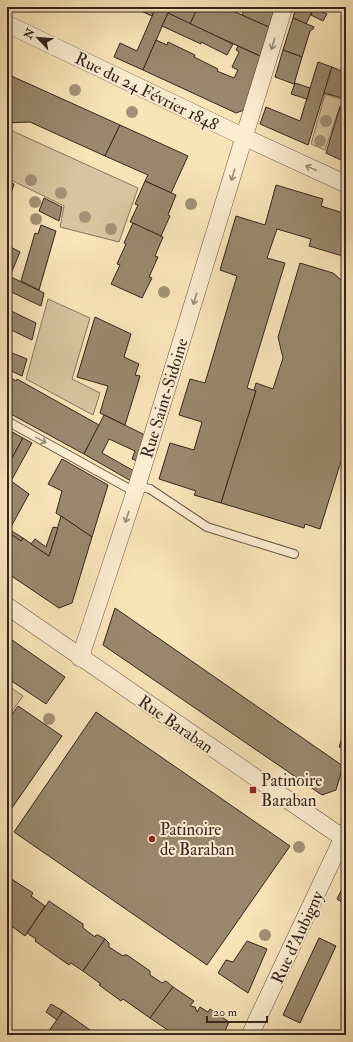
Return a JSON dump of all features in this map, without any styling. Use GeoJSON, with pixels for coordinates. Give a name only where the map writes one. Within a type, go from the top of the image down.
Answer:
{"type":"FeatureCollection","features":[{"type":"Feature","properties":{"kind":"street","name":"Rue Saint-Sidoine"},"geometry":{"type":"LineString","coordinates":[[80,658],[136,489],[284,7]]}},
{"type":"Feature","properties":{"kind":"street","name":"Rue du 24 Février 1848"},"geometry":{"type":"LineString","coordinates":[[7,24],[346,184]]}},
{"type":"Feature","properties":{"kind":"street","name":"Rue Baraban"},"geometry":{"type":"LineString","coordinates":[[7,606],[80,658],[345,837]]}},
{"type":"Feature","properties":{"kind":"street","name":"Rue d'Aubigny"},"geometry":{"type":"LineString","coordinates":[[250,1035],[345,837]]}},
{"type":"Feature","properties":{"kind":"lane"},"geometry":{"type":"LineString","coordinates":[[7,421],[136,489],[150,489],[207,527],[294,554]]}},
{"type":"Feature","properties":{"kind":"shaded area"},"geometry":{"type":"Polygon","coordinates":[[[325,94],[346,101],[343,107],[340,106],[325,150],[311,144],[325,94]]]}},
{"type":"Feature","properties":{"kind":"shaded area"},"geometry":{"type":"Polygon","coordinates":[[[8,129],[138,188],[119,242],[60,227],[64,206],[7,178],[8,129]]]}},
{"type":"Feature","properties":{"kind":"shaded area"},"geometry":{"type":"Polygon","coordinates":[[[48,299],[90,318],[72,379],[100,393],[93,415],[26,379],[48,299]]]}},
{"type":"Feature","properties":{"kind":"shaded area"},"geometry":{"type":"Polygon","coordinates":[[[7,685],[23,696],[7,718],[7,685]]]}},
{"type":"Feature","properties":{"kind":"building"},"geometry":{"type":"Polygon","coordinates":[[[132,7],[156,7],[152,16],[132,7]]]}},
{"type":"Feature","properties":{"kind":"building"},"geometry":{"type":"Polygon","coordinates":[[[156,7],[198,7],[190,24],[168,13],[143,70],[114,57],[120,43],[137,51],[156,7]]]}},
{"type":"Feature","properties":{"kind":"building"},"geometry":{"type":"Polygon","coordinates":[[[198,7],[224,7],[269,27],[260,56],[190,24],[198,7]]]}},
{"type":"Feature","properties":{"kind":"building"},"geometry":{"type":"Polygon","coordinates":[[[245,7],[275,7],[269,27],[242,15],[245,7]]]}},
{"type":"Feature","properties":{"kind":"building"},"geometry":{"type":"Polygon","coordinates":[[[296,7],[314,8],[306,24],[293,18],[296,7]]]}},
{"type":"Feature","properties":{"kind":"building"},"geometry":{"type":"Polygon","coordinates":[[[314,8],[327,14],[323,21],[311,15],[314,8]]]}},
{"type":"Feature","properties":{"kind":"building"},"geometry":{"type":"Polygon","coordinates":[[[168,13],[233,44],[227,55],[201,42],[201,44],[162,26],[168,13]]]}},
{"type":"Feature","properties":{"kind":"building"},"geometry":{"type":"Polygon","coordinates":[[[293,18],[314,27],[310,31],[302,57],[283,50],[293,18]]]}},
{"type":"Feature","properties":{"kind":"building"},"geometry":{"type":"Polygon","coordinates":[[[156,40],[167,45],[168,42],[195,55],[194,57],[218,69],[217,71],[234,78],[238,70],[232,67],[239,52],[236,50],[238,46],[260,56],[244,110],[236,113],[143,70],[156,40]]]}},
{"type":"Feature","properties":{"kind":"building"},"geometry":{"type":"Polygon","coordinates":[[[283,50],[302,57],[294,84],[275,77],[283,50]]]}},
{"type":"Feature","properties":{"kind":"building"},"geometry":{"type":"Polygon","coordinates":[[[318,62],[332,67],[308,145],[260,124],[266,107],[300,121],[318,62]]]}},
{"type":"Feature","properties":{"kind":"building"},"geometry":{"type":"Polygon","coordinates":[[[332,67],[346,73],[346,99],[324,93],[332,67]]]}},
{"type":"Feature","properties":{"kind":"building"},"geometry":{"type":"Polygon","coordinates":[[[7,74],[120,125],[105,156],[30,122],[7,123],[7,74]]]}},
{"type":"Feature","properties":{"kind":"building"},"geometry":{"type":"Polygon","coordinates":[[[295,83],[310,88],[307,99],[291,94],[295,83]]]}},
{"type":"Feature","properties":{"kind":"building"},"geometry":{"type":"Polygon","coordinates":[[[346,104],[346,145],[341,160],[326,153],[340,107],[344,109],[346,104]]]}},
{"type":"Feature","properties":{"kind":"building"},"geometry":{"type":"Polygon","coordinates":[[[120,125],[188,156],[171,193],[145,181],[148,175],[105,156],[120,125]]]}},
{"type":"Feature","properties":{"kind":"building"},"geometry":{"type":"Polygon","coordinates":[[[7,181],[14,184],[7,206],[7,181]]]}},
{"type":"Feature","properties":{"kind":"building"},"geometry":{"type":"Polygon","coordinates":[[[145,181],[176,195],[168,215],[170,216],[161,236],[130,222],[138,205],[135,204],[145,181]]]}},
{"type":"Feature","properties":{"kind":"building"},"geometry":{"type":"Polygon","coordinates":[[[276,185],[323,199],[321,206],[346,214],[346,257],[309,246],[311,239],[277,229],[267,258],[285,263],[247,388],[256,391],[221,503],[194,495],[196,491],[159,479],[170,443],[194,450],[202,422],[179,415],[190,379],[205,383],[237,276],[220,270],[236,216],[265,225],[276,185]]]}},
{"type":"Feature","properties":{"kind":"building"},"geometry":{"type":"Polygon","coordinates":[[[44,198],[62,207],[59,221],[39,211],[44,198]]]}},
{"type":"Feature","properties":{"kind":"building"},"geometry":{"type":"Polygon","coordinates":[[[133,223],[163,237],[155,256],[158,257],[149,277],[152,278],[142,298],[111,284],[120,265],[117,264],[133,223]]]}},
{"type":"Feature","properties":{"kind":"building"},"geometry":{"type":"Polygon","coordinates":[[[41,225],[56,231],[39,290],[21,281],[35,233],[38,234],[41,225]]]}},
{"type":"Feature","properties":{"kind":"building"},"geometry":{"type":"Polygon","coordinates":[[[7,245],[20,252],[10,276],[7,275],[7,245]]]}},
{"type":"Feature","properties":{"kind":"building"},"geometry":{"type":"Polygon","coordinates":[[[300,263],[333,273],[346,284],[346,445],[320,529],[305,524],[304,528],[221,503],[256,391],[254,390],[256,383],[273,389],[283,358],[278,337],[300,263]]]}},
{"type":"Feature","properties":{"kind":"building"},"geometry":{"type":"Polygon","coordinates":[[[7,275],[44,293],[41,306],[7,290],[7,275]]]}},
{"type":"Feature","properties":{"kind":"building"},"geometry":{"type":"Polygon","coordinates":[[[7,309],[36,323],[32,340],[7,328],[7,309]]]}},
{"type":"Feature","properties":{"kind":"building"},"geometry":{"type":"Polygon","coordinates":[[[95,317],[131,334],[124,357],[139,364],[135,375],[140,376],[125,425],[100,413],[108,386],[77,377],[95,317]]]}},
{"type":"Feature","properties":{"kind":"building"},"geometry":{"type":"Polygon","coordinates":[[[7,351],[27,359],[22,376],[7,369],[7,351]]]}},
{"type":"Feature","properties":{"kind":"building"},"geometry":{"type":"Polygon","coordinates":[[[7,375],[16,381],[17,379],[99,425],[84,454],[7,412],[7,375]]]}},
{"type":"Feature","properties":{"kind":"building"},"geometry":{"type":"Polygon","coordinates":[[[104,415],[145,435],[137,461],[132,459],[135,451],[109,439],[102,453],[134,471],[131,481],[84,454],[104,415]]]}},
{"type":"Feature","properties":{"kind":"building"},"geometry":{"type":"Polygon","coordinates":[[[7,429],[23,438],[7,467],[7,429]]]}},
{"type":"Feature","properties":{"kind":"building"},"geometry":{"type":"Polygon","coordinates":[[[23,438],[32,443],[11,481],[7,478],[7,467],[23,438]]]}},
{"type":"Feature","properties":{"kind":"building"},"geometry":{"type":"Polygon","coordinates":[[[62,459],[108,485],[92,537],[56,513],[62,491],[48,484],[62,459]]]}},
{"type":"Feature","properties":{"kind":"building"},"geometry":{"type":"Polygon","coordinates":[[[7,478],[29,494],[7,534],[7,478]]]}},
{"type":"Feature","properties":{"kind":"building"},"geometry":{"type":"Polygon","coordinates":[[[61,516],[92,537],[72,603],[59,608],[7,573],[7,534],[8,532],[21,541],[23,538],[49,556],[61,516]]]}},
{"type":"Feature","properties":{"kind":"building"},"geometry":{"type":"Polygon","coordinates":[[[53,527],[58,528],[49,556],[31,544],[35,539],[46,547],[53,527]]]}},
{"type":"Feature","properties":{"kind":"building"},"geometry":{"type":"Polygon","coordinates":[[[10,530],[23,538],[21,541],[8,532],[10,530]]]}},
{"type":"Feature","properties":{"kind":"building"},"geometry":{"type":"Polygon","coordinates":[[[115,608],[343,766],[336,790],[322,795],[103,645],[115,608]]]}},
{"type":"Feature","properties":{"kind":"building"},"geometry":{"type":"Polygon","coordinates":[[[12,640],[65,677],[46,704],[7,678],[7,647],[12,640]]]}},
{"type":"Feature","properties":{"kind":"building"},"geometry":{"type":"Polygon","coordinates":[[[18,706],[62,736],[7,815],[7,721],[18,706]]]}},
{"type":"Feature","properties":{"kind":"building","name":"Patinoire de Baraban"},"geometry":{"type":"Polygon","coordinates":[[[96,712],[290,846],[207,965],[14,832],[96,712]]]}},
{"type":"Feature","properties":{"kind":"building"},"geometry":{"type":"Polygon","coordinates":[[[344,732],[346,733],[346,749],[339,747],[344,732]]]}},
{"type":"Feature","properties":{"kind":"building"},"geometry":{"type":"Polygon","coordinates":[[[7,876],[33,893],[31,896],[45,906],[25,936],[10,925],[11,923],[7,920],[7,876]]]}},
{"type":"Feature","properties":{"kind":"building"},"geometry":{"type":"Polygon","coordinates":[[[346,885],[346,905],[337,899],[343,887],[344,888],[346,885]]]}},
{"type":"Feature","properties":{"kind":"building"},"geometry":{"type":"Polygon","coordinates":[[[49,901],[83,924],[83,928],[95,937],[98,935],[105,939],[83,971],[71,963],[69,965],[35,941],[36,939],[27,933],[49,901]]]}},
{"type":"Feature","properties":{"kind":"building"},"geometry":{"type":"Polygon","coordinates":[[[319,938],[336,946],[300,1023],[283,1015],[319,938]]]}},
{"type":"Feature","properties":{"kind":"building"},"geometry":{"type":"Polygon","coordinates":[[[105,939],[109,943],[109,947],[123,956],[127,955],[150,971],[150,975],[162,983],[166,981],[173,987],[150,1018],[123,999],[121,1001],[83,971],[105,939]]]}},
{"type":"Feature","properties":{"kind":"building"},"geometry":{"type":"Polygon","coordinates":[[[247,941],[267,949],[248,993],[218,973],[226,960],[233,962],[247,941]]]}},
{"type":"Feature","properties":{"kind":"building"},"geometry":{"type":"Polygon","coordinates":[[[173,987],[194,1001],[190,1006],[195,1007],[197,1012],[200,1007],[208,1012],[210,1009],[229,1022],[223,1035],[175,1035],[150,1018],[173,987]]]}},
{"type":"Feature","properties":{"kind":"building"},"geometry":{"type":"Polygon","coordinates":[[[51,1004],[63,1011],[57,1020],[46,1012],[51,1004]]]}},
{"type":"Feature","properties":{"kind":"building"},"geometry":{"type":"Polygon","coordinates":[[[63,1011],[93,1032],[91,1035],[46,1035],[63,1011]]]}},
{"type":"Feature","properties":{"kind":"place","name":"Patinoire Baraban"},"geometry":{"type":"Point","coordinates":[253,790]}},
{"type":"Feature","properties":{"kind":"place","name":"Patinoire de Baraban"},"geometry":{"type":"Point","coordinates":[152,839]}}]}
